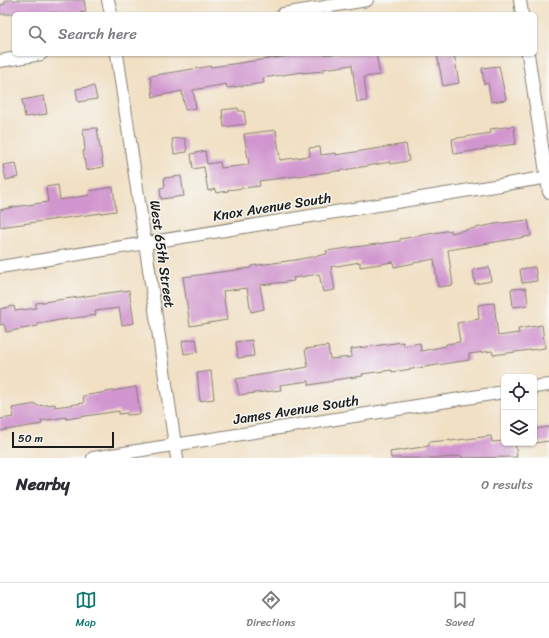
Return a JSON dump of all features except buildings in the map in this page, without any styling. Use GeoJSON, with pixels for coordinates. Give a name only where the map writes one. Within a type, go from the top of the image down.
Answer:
{"type":"FeatureCollection","features":[{"type":"Feature","properties":{"kind":"street"},"geometry":{"type":"LineString","coordinates":[[108,0],[111,12]]}},
{"type":"Feature","properties":{"kind":"street"},"geometry":{"type":"LineString","coordinates":[[295,12],[367,0]]}},
{"type":"Feature","properties":{"kind":"street"},"geometry":{"type":"LineString","coordinates":[[520,0],[522,12]]}},
{"type":"Feature","properties":{"kind":"street"},"geometry":{"type":"LineString","coordinates":[[0,61],[29,56]]}},
{"type":"Feature","properties":{"kind":"street","name":"West 65th Street"},"geometry":{"type":"LineString","coordinates":[[117,56],[177,458]]}},
{"type":"Feature","properties":{"kind":"street"},"geometry":{"type":"LineString","coordinates":[[528,56],[548,177],[549,192]]}},
{"type":"Feature","properties":{"kind":"street","name":"Knox Avenue South"},"geometry":{"type":"LineString","coordinates":[[0,267],[548,177]]}},
{"type":"Feature","properties":{"kind":"street"},"geometry":{"type":"LineString","coordinates":[[537,387],[549,385]]}},
{"type":"Feature","properties":{"kind":"street","name":"James Avenue South"},"geometry":{"type":"LineString","coordinates":[[93,458],[501,392]]}}]}
